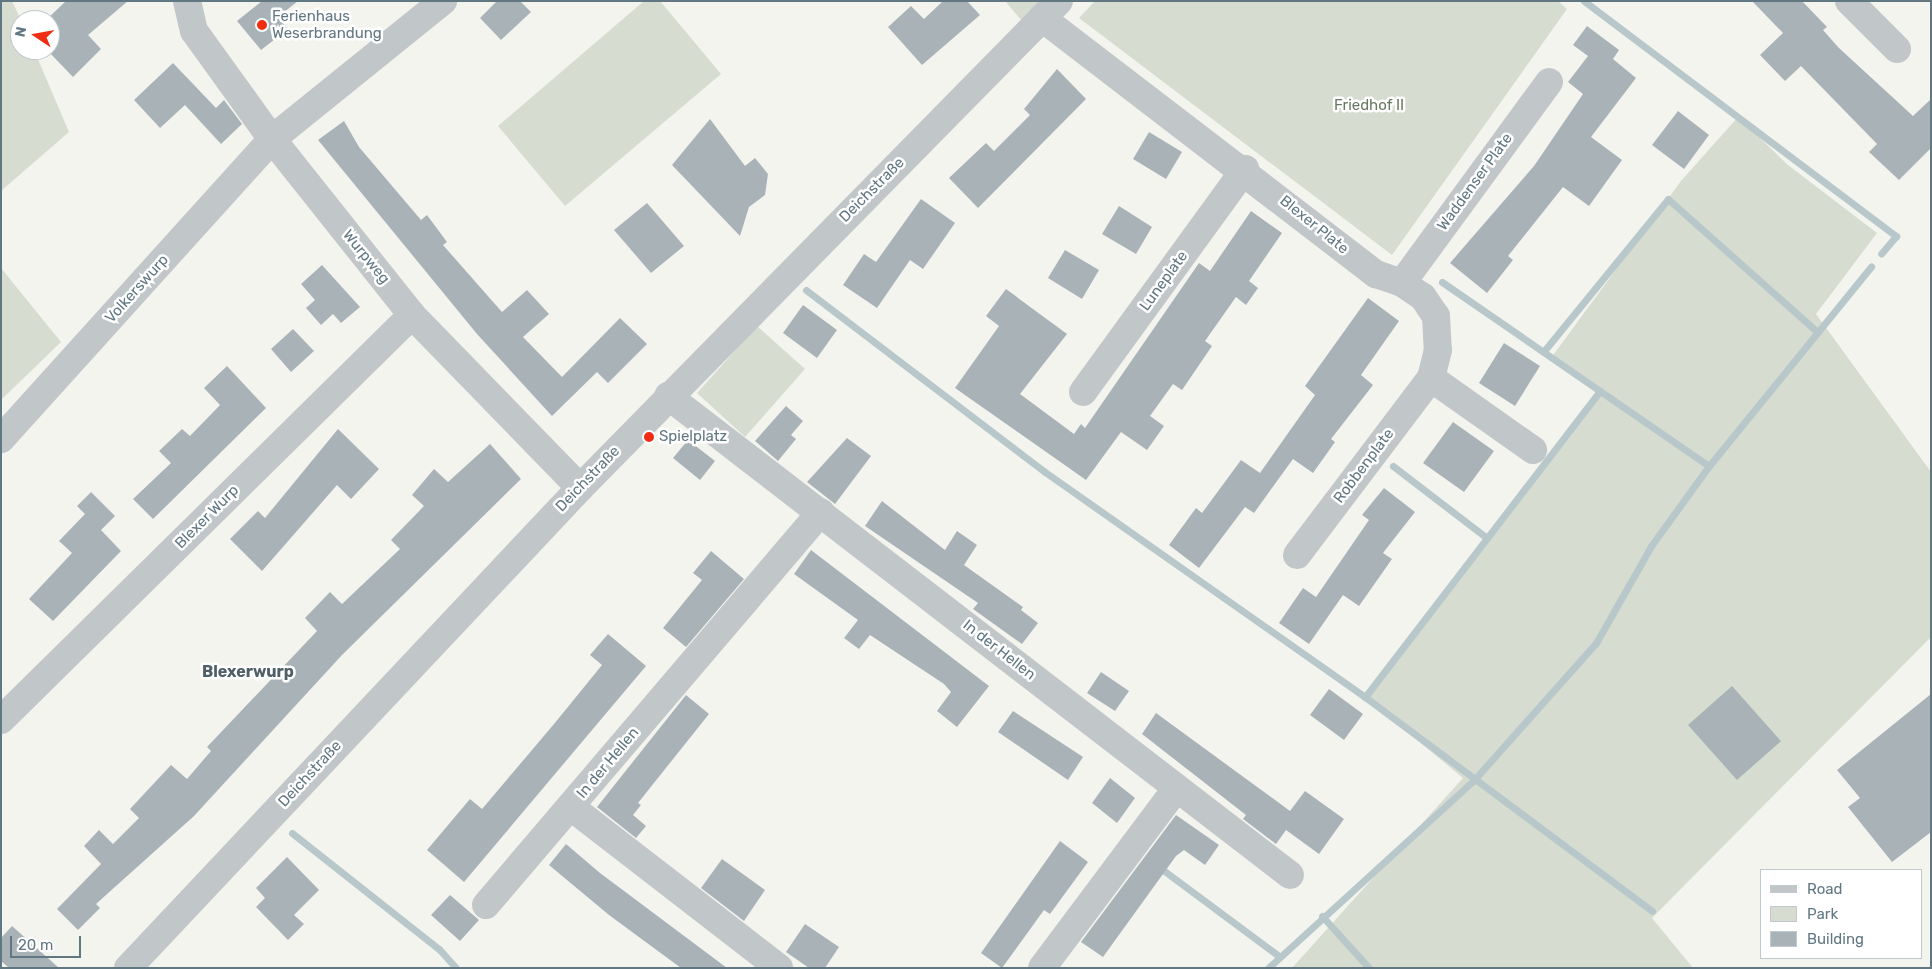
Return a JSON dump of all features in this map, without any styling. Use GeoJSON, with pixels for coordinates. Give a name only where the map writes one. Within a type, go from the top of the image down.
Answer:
{"type":"FeatureCollection","features":[{"type":"Feature","properties":{"kind":"street","name":"Wurpweg"},"geometry":{"type":"LineString","coordinates":[[187,1],[194,31],[272,139],[412,315],[580,488]]}},
{"type":"Feature","properties":{"kind":"street","name":"Volkerswurp"},"geometry":{"type":"LineString","coordinates":[[1,439],[272,139],[443,1]]}},
{"type":"Feature","properties":{"kind":"street"},"geometry":{"type":"LineString","coordinates":[[1849,1],[1897,49]]}},
{"type":"Feature","properties":{"kind":"street","name":"Blexer Plate"},"geometry":{"type":"LineString","coordinates":[[1050,10],[1245,170],[1376,274],[1402,282],[1422,297],[1436,316],[1438,350],[1431,378]]}},
{"type":"Feature","properties":{"kind":"street","name":"Deichstraße"},"geometry":{"type":"LineString","coordinates":[[134,966],[668,396],[1050,10]]}},
{"type":"Feature","properties":{"kind":"street","name":"Waddenser Plate"},"geometry":{"type":"LineString","coordinates":[[1402,282],[1549,82]]}},
{"type":"Feature","properties":{"kind":"street","name":"Luneplate"},"geometry":{"type":"LineString","coordinates":[[1083,392],[1245,170]]}},
{"type":"Feature","properties":{"kind":"street","name":"Blexer Wurp"},"geometry":{"type":"LineString","coordinates":[[1,720],[412,315]]}},
{"type":"Feature","properties":{"kind":"street"},"geometry":{"type":"LineString","coordinates":[[1431,378],[1533,450]]}},
{"type":"Feature","properties":{"kind":"street","name":"Robbenplate"},"geometry":{"type":"LineString","coordinates":[[1297,554],[1431,378]]}},
{"type":"Feature","properties":{"kind":"street","name":"In der Hellen"},"geometry":{"type":"LineString","coordinates":[[668,396],[1290,875]]}},
{"type":"Feature","properties":{"kind":"street","name":"In der Hellen"},"geometry":{"type":"LineString","coordinates":[[486,905],[555,820],[571,807],[821,512]]}},
{"type":"Feature","properties":{"kind":"street"},"geometry":{"type":"LineString","coordinates":[[1042,968],[1176,789]]}},
{"type":"Feature","properties":{"kind":"street","name":"In der Hellen"},"geometry":{"type":"LineString","coordinates":[[571,807],[779,968]]}},
{"type":"Feature","properties":{"kind":"green space"},"geometry":{"type":"Polygon","coordinates":[[[1,1],[12,1],[16,10],[10,10],[10,60],[38,60],[69,132],[1,191],[1,1]]]}},
{"type":"Feature","properties":{"kind":"green space"},"geometry":{"type":"Polygon","coordinates":[[[644,1],[660,1],[721,74],[565,206],[498,126],[644,1]]]}},
{"type":"Feature","properties":{"kind":"green space"},"geometry":{"type":"Polygon","coordinates":[[[1005,1],[1043,1],[1022,21],[1005,1]]]}},
{"type":"Feature","properties":{"kind":"green space","name":"Friedhof II"},"geometry":{"type":"Polygon","coordinates":[[[1095,1],[1558,1],[1567,9],[1392,255],[1079,18],[1095,1]]]}},
{"type":"Feature","properties":{"kind":"green space"},"geometry":{"type":"Polygon","coordinates":[[[1738,117],[1788,165],[1877,233],[1816,314],[1931,472],[1931,637],[1652,918],[1693,968],[1292,968],[1463,778],[1365,697],[1599,392],[1551,358],[1681,181],[1738,117]]]}},
{"type":"Feature","properties":{"kind":"green space"},"geometry":{"type":"Polygon","coordinates":[[[1,268],[61,342],[1,400],[1,268]]]}},
{"type":"Feature","properties":{"kind":"green space"},"geometry":{"type":"Polygon","coordinates":[[[757,326],[805,369],[745,437],[697,393],[757,326]]]}},
{"type":"Feature","properties":{"kind":"building"},"geometry":{"type":"Polygon","coordinates":[[[66,1],[128,1],[88,35],[101,49],[73,77],[57,60],[60,60],[60,10],[57,10],[66,1]]]}},
{"type":"Feature","properties":{"kind":"building","name":"Ferienhaus Weserbrandung"},"geometry":{"type":"Polygon","coordinates":[[[262,1],[298,1],[278,17],[288,29],[261,50],[237,21],[262,1]]]}},
{"type":"Feature","properties":{"kind":"building"},"geometry":{"type":"Polygon","coordinates":[[[497,1],[520,1],[531,12],[501,40],[480,18],[497,1]]]}},
{"type":"Feature","properties":{"kind":"building"},"geometry":{"type":"Polygon","coordinates":[[[943,1],[967,1],[980,15],[922,65],[888,27],[911,6],[924,19],[943,1]]]}},
{"type":"Feature","properties":{"kind":"building"},"geometry":{"type":"Polygon","coordinates":[[[1752,1],[1802,1],[1827,27],[1823,30],[1839,48],[1913,116],[1931,99],[1931,148],[1899,180],[1869,152],[1877,144],[1801,66],[1785,81],[1760,55],[1783,33],[1752,1]]]}},
{"type":"Feature","properties":{"kind":"building"},"geometry":{"type":"Polygon","coordinates":[[[1587,26],[1619,50],[1613,59],[1636,78],[1591,137],[1622,160],[1589,206],[1563,187],[1508,256],[1513,260],[1487,293],[1450,263],[1534,166],[1583,94],[1568,82],[1588,56],[1573,45],[1587,26]]]}},
{"type":"Feature","properties":{"kind":"building"},"geometry":{"type":"Polygon","coordinates":[[[173,63],[216,108],[224,100],[242,124],[221,144],[185,105],[160,128],[134,100],[173,63]]]}},
{"type":"Feature","properties":{"kind":"building"},"geometry":{"type":"Polygon","coordinates":[[[1057,69],[1086,99],[978,208],[949,178],[986,143],[994,151],[1030,115],[1024,109],[1057,69]]]}},
{"type":"Feature","properties":{"kind":"building"},"geometry":{"type":"Polygon","coordinates":[[[1678,111],[1709,135],[1684,169],[1652,145],[1678,111]]]}},
{"type":"Feature","properties":{"kind":"building"},"geometry":{"type":"Polygon","coordinates":[[[710,119],[745,166],[755,158],[768,174],[765,195],[749,207],[740,236],[672,165],[710,119]]]}},
{"type":"Feature","properties":{"kind":"building"},"geometry":{"type":"Polygon","coordinates":[[[344,121],[359,147],[421,220],[427,215],[447,242],[443,245],[502,312],[527,290],[549,314],[523,337],[562,377],[620,318],[647,344],[608,383],[597,372],[552,416],[477,334],[318,140],[344,121]]]}},
{"type":"Feature","properties":{"kind":"building"},"geometry":{"type":"Polygon","coordinates":[[[1149,132],[1182,152],[1166,179],[1133,159],[1149,132]]]}},
{"type":"Feature","properties":{"kind":"building"},"geometry":{"type":"Polygon","coordinates":[[[921,199],[955,223],[923,269],[910,260],[877,308],[843,285],[864,254],[876,262],[921,199]]]}},
{"type":"Feature","properties":{"kind":"building"},"geometry":{"type":"Polygon","coordinates":[[[647,203],[684,246],[651,273],[614,230],[647,203]]]}},
{"type":"Feature","properties":{"kind":"building"},"geometry":{"type":"Polygon","coordinates":[[[1119,206],[1152,227],[1136,254],[1102,234],[1119,206]]]}},
{"type":"Feature","properties":{"kind":"building"},"geometry":{"type":"Polygon","coordinates":[[[1251,211],[1282,233],[1249,281],[1258,288],[1246,305],[1236,297],[1205,341],[1212,346],[1182,390],[1173,384],[1150,416],[1164,426],[1147,450],[1121,432],[1086,480],[955,388],[999,326],[986,316],[1006,289],[1067,334],[1020,394],[1074,434],[1081,424],[1085,428],[1199,263],[1210,271],[1251,211]]]}},
{"type":"Feature","properties":{"kind":"building"},"geometry":{"type":"Polygon","coordinates":[[[1065,250],[1099,270],[1082,299],[1048,278],[1065,250]]]}},
{"type":"Feature","properties":{"kind":"building"},"geometry":{"type":"Polygon","coordinates":[[[322,265],[360,307],[341,323],[333,314],[321,325],[306,308],[315,300],[301,284],[322,265]]]}},
{"type":"Feature","properties":{"kind":"building"},"geometry":{"type":"Polygon","coordinates":[[[1368,298],[1399,321],[1361,375],[1373,385],[1331,439],[1335,442],[1313,473],[1293,459],[1254,513],[1245,507],[1199,568],[1169,545],[1196,508],[1202,513],[1241,460],[1260,473],[1315,395],[1305,386],[1368,298]]]}},
{"type":"Feature","properties":{"kind":"building"},"geometry":{"type":"Polygon","coordinates":[[[803,305],[837,330],[817,358],[783,333],[803,305]]]}},
{"type":"Feature","properties":{"kind":"building"},"geometry":{"type":"Polygon","coordinates":[[[293,329],[314,351],[291,372],[271,349],[293,329]]]}},
{"type":"Feature","properties":{"kind":"building"},"geometry":{"type":"Polygon","coordinates":[[[1504,343],[1540,366],[1515,406],[1479,383],[1504,343]]]}},
{"type":"Feature","properties":{"kind":"building"},"geometry":{"type":"Polygon","coordinates":[[[227,366],[266,408],[153,519],[133,499],[171,463],[159,451],[182,429],[190,436],[220,405],[204,388],[227,366]]]}},
{"type":"Feature","properties":{"kind":"building"},"geometry":{"type":"Polygon","coordinates":[[[786,406],[803,421],[791,435],[796,439],[778,461],[755,441],[786,406]]]}},
{"type":"Feature","properties":{"kind":"building"},"geometry":{"type":"Polygon","coordinates":[[[1453,422],[1494,451],[1464,492],[1423,463],[1453,422]]]}},
{"type":"Feature","properties":{"kind":"building"},"geometry":{"type":"Polygon","coordinates":[[[338,429],[379,469],[351,499],[337,485],[262,571],[230,539],[258,511],[265,518],[338,429]]]}},
{"type":"Feature","properties":{"kind":"building"},"geometry":{"type":"Polygon","coordinates":[[[847,438],[871,456],[835,504],[807,482],[847,438]]]}},
{"type":"Feature","properties":{"kind":"building"},"geometry":{"type":"Polygon","coordinates":[[[688,440],[715,461],[700,480],[673,458],[688,440]]]}},
{"type":"Feature","properties":{"kind":"building"},"geometry":{"type":"Polygon","coordinates":[[[490,444],[521,479],[342,655],[194,816],[96,904],[100,908],[78,930],[57,909],[101,864],[84,846],[99,830],[113,844],[139,818],[130,809],[171,765],[187,779],[211,751],[207,747],[317,631],[305,618],[330,592],[342,604],[400,549],[391,540],[424,506],[412,495],[434,469],[448,482],[490,444]]]}},
{"type":"Feature","properties":{"kind":"building"},"geometry":{"type":"Polygon","coordinates":[[[1384,488],[1415,512],[1383,553],[1392,559],[1359,606],[1343,595],[1309,644],[1279,623],[1303,588],[1316,597],[1369,520],[1362,515],[1384,488]]]}},
{"type":"Feature","properties":{"kind":"building"},"geometry":{"type":"Polygon","coordinates":[[[91,492],[115,516],[101,530],[121,551],[53,621],[29,599],[72,553],[59,541],[85,514],[77,506],[91,492]]]}},
{"type":"Feature","properties":{"kind":"building"},"geometry":{"type":"Polygon","coordinates":[[[882,501],[945,550],[957,531],[977,545],[964,565],[1023,607],[1021,610],[1038,623],[1022,644],[973,609],[978,603],[865,526],[882,501]]]}},
{"type":"Feature","properties":{"kind":"building"},"geometry":{"type":"Polygon","coordinates":[[[811,550],[989,686],[957,727],[937,711],[951,692],[944,684],[870,635],[859,649],[844,638],[858,620],[794,574],[811,550]]]}},
{"type":"Feature","properties":{"kind":"building"},"geometry":{"type":"Polygon","coordinates":[[[711,551],[744,579],[686,647],[663,628],[702,580],[693,573],[711,551]]]}},
{"type":"Feature","properties":{"kind":"building"},"geometry":{"type":"Polygon","coordinates":[[[608,634],[646,666],[464,882],[427,850],[470,799],[482,809],[554,724],[602,665],[590,655],[608,634]]]}},
{"type":"Feature","properties":{"kind":"building"},"geometry":{"type":"Polygon","coordinates":[[[1101,672],[1129,691],[1115,711],[1087,693],[1101,672]]]}},
{"type":"Feature","properties":{"kind":"building"},"geometry":{"type":"Polygon","coordinates":[[[1732,686],[1781,741],[1737,780],[1688,725],[1732,686]]]}},
{"type":"Feature","properties":{"kind":"building"},"geometry":{"type":"Polygon","coordinates":[[[1329,689],[1363,714],[1344,740],[1310,715],[1329,689]]]}},
{"type":"Feature","properties":{"kind":"building"},"geometry":{"type":"Polygon","coordinates":[[[1931,694],[1931,832],[1892,862],[1848,807],[1860,798],[1837,770],[1931,694]]]}},
{"type":"Feature","properties":{"kind":"building"},"geometry":{"type":"Polygon","coordinates":[[[686,695],[709,714],[638,803],[641,805],[633,815],[646,826],[636,838],[597,807],[686,695]]]}},
{"type":"Feature","properties":{"kind":"building"},"geometry":{"type":"Polygon","coordinates":[[[1013,711],[1083,757],[1068,780],[998,732],[1013,711]]]}},
{"type":"Feature","properties":{"kind":"building"},"geometry":{"type":"Polygon","coordinates":[[[1156,713],[1290,811],[1305,791],[1344,819],[1319,854],[1286,830],[1276,844],[1243,819],[1246,815],[1142,734],[1156,713]]]}},
{"type":"Feature","properties":{"kind":"building"},"geometry":{"type":"Polygon","coordinates":[[[1110,778],[1135,798],[1117,823],[1092,803],[1110,778]]]}},
{"type":"Feature","properties":{"kind":"building"},"geometry":{"type":"Polygon","coordinates":[[[1176,815],[1219,845],[1205,865],[1184,850],[1176,856],[1103,957],[1081,942],[1176,815]]]}},
{"type":"Feature","properties":{"kind":"building"},"geometry":{"type":"Polygon","coordinates":[[[1060,841],[1088,862],[1050,914],[1044,910],[1002,968],[981,953],[1060,841]]]}},
{"type":"Feature","properties":{"kind":"building"},"geometry":{"type":"Polygon","coordinates":[[[566,844],[600,873],[727,968],[681,968],[609,915],[549,865],[566,844]]]}},
{"type":"Feature","properties":{"kind":"building"},"geometry":{"type":"Polygon","coordinates":[[[287,857],[319,890],[294,915],[304,924],[288,940],[256,907],[265,898],[256,888],[287,857]]]}},
{"type":"Feature","properties":{"kind":"building"},"geometry":{"type":"Polygon","coordinates":[[[722,859],[765,890],[744,921],[701,888],[722,859]]]}},
{"type":"Feature","properties":{"kind":"building"},"geometry":{"type":"Polygon","coordinates":[[[450,895],[479,920],[460,941],[431,915],[450,895]]]}},
{"type":"Feature","properties":{"kind":"building"},"geometry":{"type":"Polygon","coordinates":[[[805,924],[839,947],[825,968],[809,968],[786,952],[805,924]]]}},
{"type":"Feature","properties":{"kind":"building"},"geometry":{"type":"Polygon","coordinates":[[[12,926],[59,968],[9,968],[1,961],[1,938],[12,926]]]}},
{"type":"Feature","properties":{"kind":"waterway"},"geometry":{"type":"LineString","coordinates":[[1584,1],[1896,236],[1881,254]]}},
{"type":"Feature","properties":{"kind":"waterway"},"geometry":{"type":"LineString","coordinates":[[1544,351],[1668,199],[1816,331]]}},
{"type":"Feature","properties":{"kind":"waterway"},"geometry":{"type":"LineString","coordinates":[[1268,968],[1473,781],[1596,643],[1651,546],[1709,466],[1871,267]]}},
{"type":"Feature","properties":{"kind":"waterway"},"geometry":{"type":"LineString","coordinates":[[1442,282],[1709,466]]}},
{"type":"Feature","properties":{"kind":"waterway"},"geometry":{"type":"LineString","coordinates":[[806,290],[1045,472],[1365,697],[1652,911]]}},
{"type":"Feature","properties":{"kind":"waterway"},"geometry":{"type":"LineString","coordinates":[[1365,697],[1599,392]]}},
{"type":"Feature","properties":{"kind":"waterway"},"geometry":{"type":"LineString","coordinates":[[1393,466],[1487,538]]}},
{"type":"Feature","properties":{"kind":"waterway"},"geometry":{"type":"LineString","coordinates":[[292,833],[439,949],[456,968]]}},
{"type":"Feature","properties":{"kind":"waterway"},"geometry":{"type":"LineString","coordinates":[[1159,867],[1279,956]]}},
{"type":"Feature","properties":{"kind":"waterway"},"geometry":{"type":"LineString","coordinates":[[1322,916],[1369,968]]}},
{"type":"Feature","properties":{"kind":"place","name":"Ferienhaus Weserbrandung"},"geometry":{"type":"Point","coordinates":[262,25]}},
{"type":"Feature","properties":{"kind":"place","name":"Spielplatz"},"geometry":{"type":"Point","coordinates":[649,437]}},
{"type":"Feature","properties":{"kind":"district","name":"Blexerwurp"},"geometry":{"type":"Point","coordinates":[248,672]}}]}
